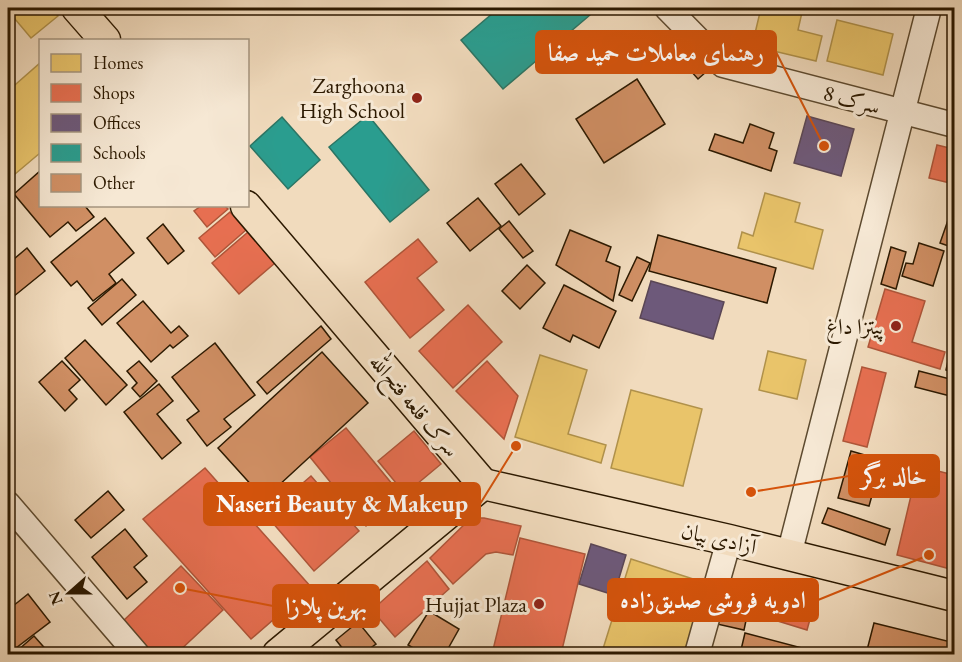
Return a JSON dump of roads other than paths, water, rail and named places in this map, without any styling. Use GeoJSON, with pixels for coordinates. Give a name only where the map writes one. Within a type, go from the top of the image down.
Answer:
{"type":"FeatureCollection","features":[{"type":"Feature","properties":{"kind":"main road"},"geometry":{"type":"LineString","coordinates":[[77,8],[104,39]]}},
{"type":"Feature","properties":{"kind":"main road","name":"سرک قلعه فتح‌الله"},"geometry":{"type":"LineString","coordinates":[[247,207],[483,484]]}},
{"type":"Feature","properties":{"kind":"main road"},"geometry":{"type":"LineString","coordinates":[[278,654],[483,484]]}},
{"type":"Feature","properties":{"kind":"main road","name":"آزادی بیان"},"geometry":{"type":"LineString","coordinates":[[483,484],[729,540],[954,596]]}},
{"type":"Feature","properties":{"kind":"street","name":"سرک 8"},"geometry":{"type":"LineString","coordinates":[[667,8],[723,65],[954,125]]}},
{"type":"Feature","properties":{"kind":"street"},"geometry":{"type":"LineString","coordinates":[[789,555],[929,8]]}},
{"type":"Feature","properties":{"kind":"street"},"geometry":{"type":"LineString","coordinates":[[8,504],[137,654]]}},
{"type":"Feature","properties":{"kind":"street"},"geometry":{"type":"LineString","coordinates":[[697,654],[729,540]]}},
{"type":"Feature","properties":{"kind":"place","name":"Zarghoona High School"},"geometry":{"type":"Point","coordinates":[417,98]}},
{"type":"Feature","properties":{"kind":"place","name":"رهنمای معاملات حمید صفا"},"geometry":{"type":"Point","coordinates":[824,146]}},
{"type":"Feature","properties":{"kind":"place","name":"پیتزا داغ"},"geometry":{"type":"Point","coordinates":[896,326]}},
{"type":"Feature","properties":{"kind":"place","name":"Naseri Beauty & Makeup"},"geometry":{"type":"Point","coordinates":[516,446]}},
{"type":"Feature","properties":{"kind":"place","name":"خالد برگر"},"geometry":{"type":"Point","coordinates":[751,492]}},
{"type":"Feature","properties":{"kind":"place","name":"ادویه فروشی صدیق‌زاده"},"geometry":{"type":"Point","coordinates":[929,555]}},
{"type":"Feature","properties":{"kind":"place","name":"بهرین پلازا"},"geometry":{"type":"Point","coordinates":[180,588]}},
{"type":"Feature","properties":{"kind":"place","name":"Hujjat Plaza"},"geometry":{"type":"Point","coordinates":[539,604]}}]}
